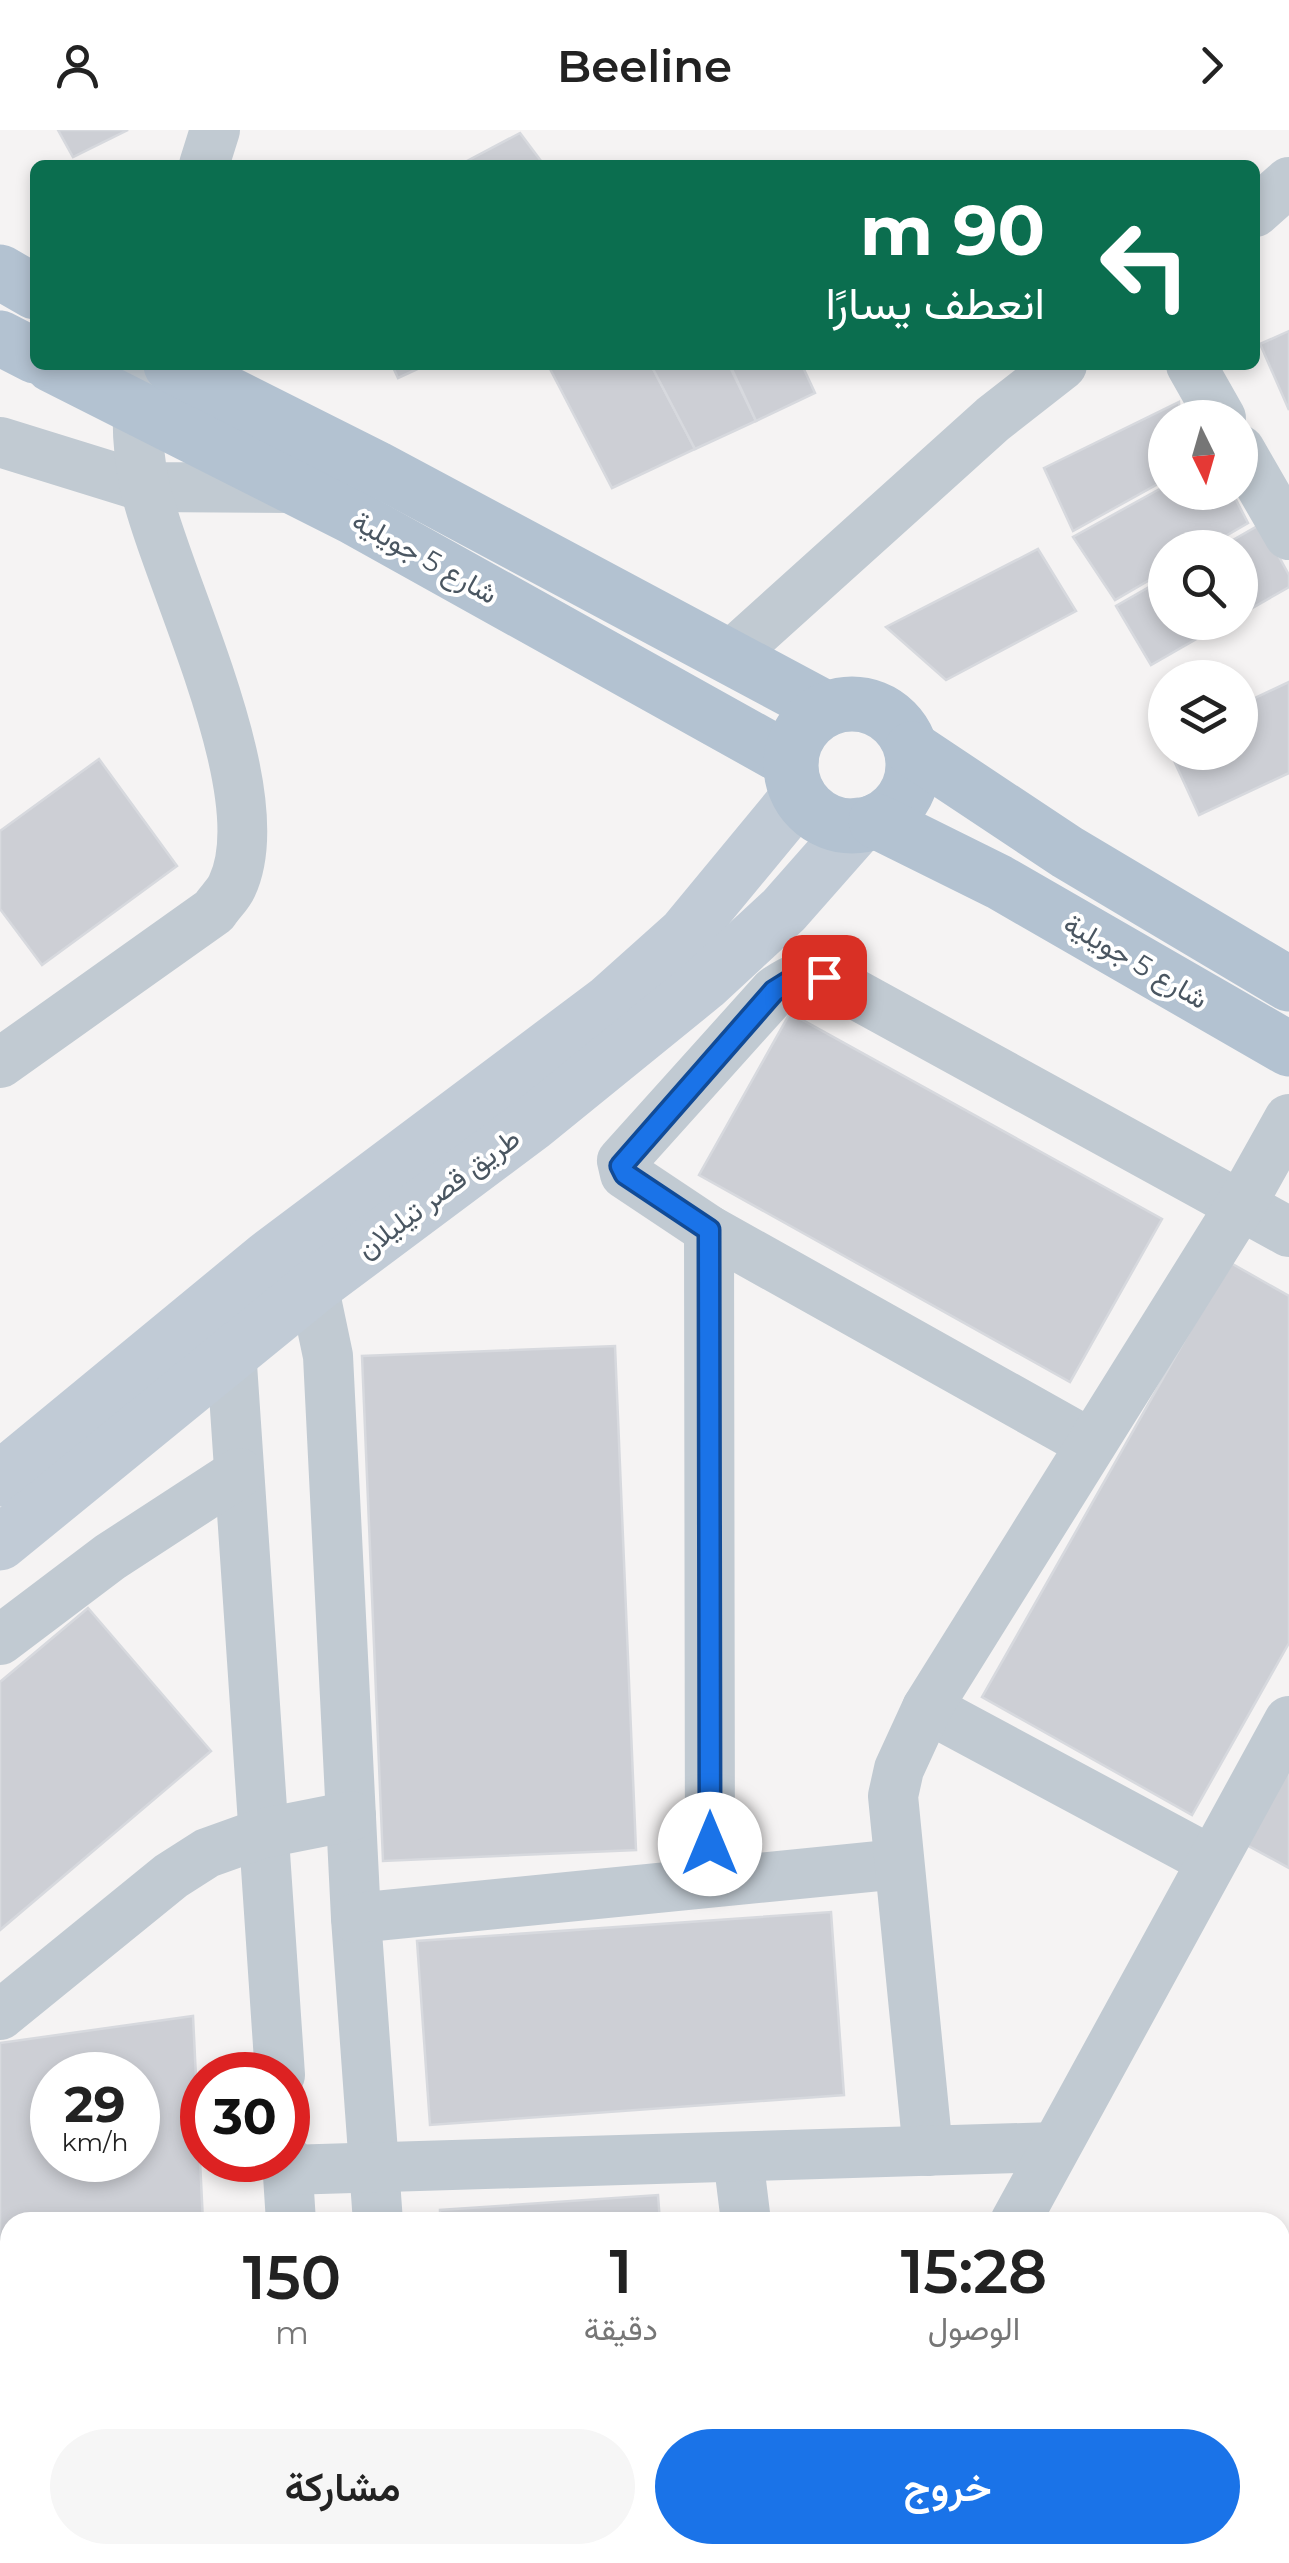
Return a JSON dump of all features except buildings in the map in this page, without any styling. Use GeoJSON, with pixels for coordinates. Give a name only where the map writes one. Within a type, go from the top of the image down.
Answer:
{"type":"FeatureCollection","features":[{"type":"Feature","properties":{"kind":"main road"},"geometry":{"type":"LineString","coordinates":[[0,272],[30,289]]}},
{"type":"Feature","properties":{"kind":"main road"},"geometry":{"type":"LineString","coordinates":[[0,338],[30,353]]}},
{"type":"Feature","properties":{"kind":"main road","name":"شارع 5 جويلية"},"geometry":{"type":"LineString","coordinates":[[72,370],[139,387],[294,488],[795,779]]}},
{"type":"Feature","properties":{"kind":"main road","name":"شارع 5 جويلية"},"geometry":{"type":"LineString","coordinates":[[181,370],[827,709]]}},
{"type":"Feature","properties":{"kind":"main road"},"geometry":{"type":"LineString","coordinates":[[857,704],[876,708],[892,718],[912,749],[910,784],[902,800],[868,823],[825,820],[795,779],[795,742],[806,725],[827,709],[857,704]]}},
{"type":"Feature","properties":{"kind":"main road","name":"شارع 5 جويلية"},"geometry":{"type":"LineString","coordinates":[[912,749],[1067,852],[1289,984]]}},
{"type":"Feature","properties":{"kind":"main road","name":"طريق قصر تيليلان"},"geometry":{"type":"LineString","coordinates":[[0,1542],[234,1354],[309,1259],[686,934],[795,779]]}},
{"type":"Feature","properties":{"kind":"main road","name":"شارع 5 جويلية"},"geometry":{"type":"LineString","coordinates":[[868,823],[999,882],[1289,1049]]}},
{"type":"Feature","properties":{"kind":"main road","name":"طريق قصر تيليلان"},"geometry":{"type":"LineString","coordinates":[[0,1479],[224,1296],[309,1259],[533,1123],[704,984],[784,910],[868,823]]}},
{"type":"Feature","properties":{"kind":"street"},"geometry":{"type":"LineString","coordinates":[[206,160],[216,130]]}},
{"type":"Feature","properties":{"kind":"street"},"geometry":{"type":"LineString","coordinates":[[1260,208],[1289,182]]}},
{"type":"Feature","properties":{"kind":"street"},"geometry":{"type":"LineString","coordinates":[[730,656],[993,419],[1056,370]]}},
{"type":"Feature","properties":{"kind":"street"},"geometry":{"type":"LineString","coordinates":[[1194,370],[1211,400]]}},
{"type":"Feature","properties":{"kind":"street"},"geometry":{"type":"LineString","coordinates":[[0,1063],[214,911],[232,888],[238,864],[242,834],[239,797],[223,728],[146,487],[139,387]]}},
{"type":"Feature","properties":{"kind":"street"},"geometry":{"type":"LineString","coordinates":[[0,442],[146,487],[294,488]]}},
{"type":"Feature","properties":{"kind":"street"},"geometry":{"type":"LineString","coordinates":[[1258,481],[1289,535]]}},
{"type":"Feature","properties":{"kind":"street"},"geometry":{"type":"LineString","coordinates":[[1092,1444],[709,1230],[625,1174],[622,1161],[774,991],[798,976],[824,977],[1289,1232]]}},
{"type":"Feature","properties":{"kind":"street"},"geometry":{"type":"LineString","coordinates":[[928,2150],[899,1864],[894,1796],[899,1769],[927,1708],[1242,1203],[1289,1118]]}},
{"type":"Feature","properties":{"kind":"street"},"geometry":{"type":"LineString","coordinates":[[709,1230],[710,1882]]}},
{"type":"Feature","properties":{"kind":"street"},"geometry":{"type":"LineString","coordinates":[[309,1259],[328,1356],[356,1918],[377,2212]]}},
{"type":"Feature","properties":{"kind":"street"},"geometry":{"type":"LineString","coordinates":[[224,1296],[234,1354],[260,1834],[278,2052]]}},
{"type":"Feature","properties":{"kind":"street"},"geometry":{"type":"LineString","coordinates":[[0,1640],[110,1556],[239,1473]]}},
{"type":"Feature","properties":{"kind":"street"},"geometry":{"type":"LineString","coordinates":[[927,1708],[1210,1860]]}},
{"type":"Feature","properties":{"kind":"street"},"geometry":{"type":"LineString","coordinates":[[1020,2212],[1289,1721]]}},
{"type":"Feature","properties":{"kind":"street"},"geometry":{"type":"LineString","coordinates":[[0,2015],[171,1876],[207,1853],[260,1834],[351,1816]]}},
{"type":"Feature","properties":{"kind":"street"},"geometry":{"type":"LineString","coordinates":[[356,1918],[899,1864]]}},
{"type":"Feature","properties":{"kind":"street"},"geometry":{"type":"LineString","coordinates":[[310,2166],[374,2167],[1055,2147]]}},
{"type":"Feature","properties":{"kind":"street"},"geometry":{"type":"LineString","coordinates":[[738,2157],[745,2212]]}},
{"type":"Feature","properties":{"kind":"street"},"geometry":{"type":"LineString","coordinates":[[288,2182],[290,2212]]}},
{"type":"Feature","properties":{"kind":"route"},"geometry":{"type":"LineString","coordinates":[[710,1844],[709,1230],[625,1174],[621,1166],[624,1158],[774,991],[798,976],[824,977]]}}]}
